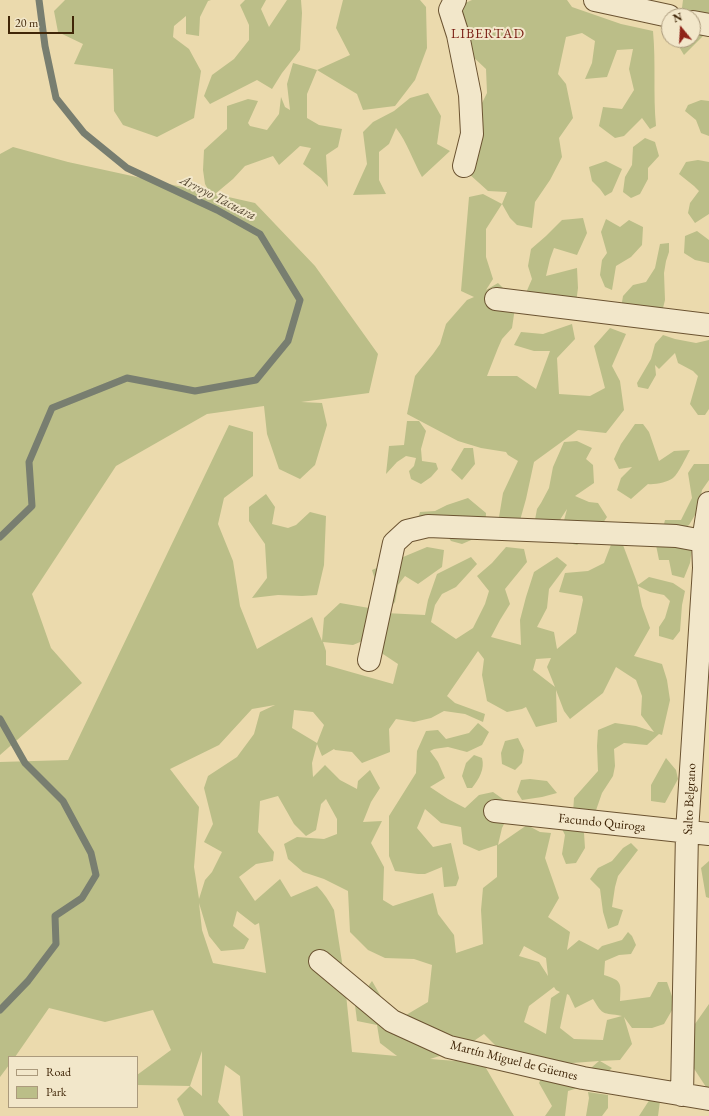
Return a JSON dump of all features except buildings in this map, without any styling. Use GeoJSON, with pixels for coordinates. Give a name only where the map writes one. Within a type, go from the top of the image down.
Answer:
{"type":"FeatureCollection","features":[{"type":"Feature","properties":{"kind":"street"},"geometry":{"type":"LineString","coordinates":[[455,0],[450,10],[458,35],[470,95],[472,134],[464,166]]}},
{"type":"Feature","properties":{"kind":"street"},"geometry":{"type":"LineString","coordinates":[[595,0],[661,14]]}},
{"type":"Feature","properties":{"kind":"street"},"geometry":{"type":"LineString","coordinates":[[496,299],[709,325]]}},
{"type":"Feature","properties":{"kind":"street","name":"Salto Belgrano"},"geometry":{"type":"LineString","coordinates":[[682,1095],[688,832],[706,568],[703,541],[709,503]]}},
{"type":"Feature","properties":{"kind":"street"},"geometry":{"type":"LineString","coordinates":[[369,660],[394,543],[408,531],[428,526],[676,536],[703,541]]}},
{"type":"Feature","properties":{"kind":"street","name":"Facundo Quiroga"},"geometry":{"type":"LineString","coordinates":[[495,811],[709,834]]}},
{"type":"Feature","properties":{"kind":"street","name":"Martín Miguel de Güemes"},"geometry":{"type":"LineString","coordinates":[[320,961],[392,1021],[449,1047],[583,1078],[709,1099]]}},
{"type":"Feature","properties":{"kind":"green space"},"geometry":{"type":"Polygon","coordinates":[[[65,0],[211,0],[208,1],[200,17],[199,36],[186,34],[186,16],[174,26],[173,37],[189,49],[201,71],[194,118],[157,137],[123,125],[114,111],[113,69],[74,64],[83,44],[58,32],[54,11],[65,0]]]}},
{"type":"Feature","properties":{"kind":"green space"},"geometry":{"type":"Polygon","coordinates":[[[245,0],[266,0],[261,9],[269,27],[287,0],[301,0],[302,13],[300,50],[282,73],[272,89],[257,80],[210,104],[204,96],[212,75],[234,59],[249,40],[249,25],[240,5],[245,0]]]}},
{"type":"Feature","properties":{"kind":"green space"},"geometry":{"type":"Polygon","coordinates":[[[343,0],[420,0],[426,7],[427,48],[415,80],[395,106],[363,110],[357,94],[317,70],[350,55],[336,28],[343,0]]]}},
{"type":"Feature","properties":{"kind":"green space"},"geometry":{"type":"Polygon","coordinates":[[[472,0],[567,0],[572,7],[621,24],[653,31],[656,126],[650,129],[642,118],[624,136],[615,138],[599,126],[603,107],[622,109],[634,90],[629,69],[633,49],[617,50],[607,77],[585,79],[592,63],[595,41],[582,33],[566,37],[558,74],[566,84],[573,118],[559,138],[562,157],[550,180],[535,202],[532,228],[517,225],[510,218],[502,204],[507,192],[488,191],[468,173],[483,119],[482,103],[487,93],[486,69],[470,54],[458,35],[463,4],[472,0]]]}},
{"type":"Feature","properties":{"kind":"green space"},"geometry":{"type":"Polygon","coordinates":[[[683,0],[709,0],[709,30],[701,38],[701,8],[682,8],[683,0]]]}},
{"type":"Feature","properties":{"kind":"green space"},"geometry":{"type":"Polygon","coordinates":[[[680,48],[691,48],[684,55],[680,48]]]}},
{"type":"Feature","properties":{"kind":"green space"},"geometry":{"type":"Polygon","coordinates":[[[293,63],[317,70],[307,94],[307,118],[319,125],[342,129],[338,147],[326,155],[328,187],[321,178],[303,164],[311,148],[300,146],[279,165],[273,156],[245,166],[233,179],[215,194],[255,203],[315,266],[378,354],[369,393],[301,402],[322,403],[327,425],[315,465],[300,479],[279,469],[267,434],[264,406],[207,414],[116,466],[32,594],[51,648],[82,683],[0,755],[0,154],[13,147],[68,162],[210,193],[205,184],[203,170],[204,150],[227,129],[227,106],[248,99],[258,101],[248,123],[250,126],[267,130],[279,114],[281,97],[285,107],[290,110],[287,84],[293,63]]]}},
{"type":"Feature","properties":{"kind":"green space"},"geometry":{"type":"Polygon","coordinates":[[[428,93],[441,116],[437,144],[450,151],[422,177],[396,128],[389,144],[379,152],[379,180],[386,194],[353,195],[367,164],[363,132],[373,122],[394,111],[410,98],[428,93]]]}},
{"type":"Feature","properties":{"kind":"green space"},"geometry":{"type":"Polygon","coordinates":[[[701,100],[709,101],[709,136],[701,133],[696,120],[685,111],[688,105],[701,100]]]}},
{"type":"Feature","properties":{"kind":"green space"},"geometry":{"type":"Polygon","coordinates":[[[645,138],[655,142],[659,156],[648,168],[648,179],[640,194],[631,198],[623,192],[625,177],[632,165],[633,147],[645,138]]]}},
{"type":"Feature","properties":{"kind":"green space"},"geometry":{"type":"Polygon","coordinates":[[[698,160],[709,162],[709,214],[695,223],[688,213],[690,203],[699,191],[679,174],[686,162],[698,160]]]}},
{"type":"Feature","properties":{"kind":"green space"},"geometry":{"type":"Polygon","coordinates":[[[606,161],[622,169],[612,192],[605,196],[592,181],[589,167],[606,161]]]}},
{"type":"Feature","properties":{"kind":"green space"},"geometry":{"type":"Polygon","coordinates":[[[483,194],[502,204],[486,229],[486,257],[493,279],[486,290],[498,283],[516,301],[512,328],[502,339],[487,376],[517,376],[536,389],[550,351],[534,351],[514,345],[521,332],[543,334],[572,324],[575,339],[557,358],[559,394],[590,396],[605,388],[594,346],[610,328],[626,334],[612,366],[620,381],[624,410],[606,433],[578,430],[534,462],[517,531],[499,517],[503,493],[518,461],[506,452],[481,448],[458,441],[407,414],[415,376],[440,344],[446,324],[467,300],[474,297],[461,291],[469,197],[483,194]]]}},
{"type":"Feature","properties":{"kind":"green space"},"geometry":{"type":"Polygon","coordinates":[[[583,218],[587,233],[577,255],[554,248],[546,276],[577,268],[578,288],[576,303],[522,302],[532,279],[528,266],[531,249],[562,220],[583,218]]]}},
{"type":"Feature","properties":{"kind":"green space"},"geometry":{"type":"Polygon","coordinates":[[[606,219],[620,227],[629,220],[643,227],[642,245],[631,257],[616,266],[612,290],[605,287],[600,275],[602,260],[607,253],[601,232],[606,219]]]}},
{"type":"Feature","properties":{"kind":"green space"},"geometry":{"type":"Polygon","coordinates":[[[697,231],[709,240],[709,263],[695,260],[684,253],[685,236],[697,231]]]}},
{"type":"Feature","properties":{"kind":"green space"},"geometry":{"type":"Polygon","coordinates":[[[669,243],[669,252],[664,273],[665,300],[661,316],[620,314],[623,296],[633,285],[646,282],[655,268],[660,244],[669,243]]]}},
{"type":"Feature","properties":{"kind":"green space"},"geometry":{"type":"Polygon","coordinates":[[[663,335],[696,343],[709,340],[709,409],[705,415],[698,415],[690,404],[698,376],[693,371],[678,363],[675,353],[659,369],[655,365],[656,375],[648,389],[638,387],[637,383],[651,359],[655,344],[663,335]]]}},
{"type":"Feature","properties":{"kind":"green space"},"geometry":{"type":"Polygon","coordinates":[[[407,421],[419,421],[426,431],[421,449],[422,461],[436,463],[438,469],[431,477],[421,484],[411,479],[409,471],[414,466],[416,458],[406,456],[397,462],[386,474],[389,446],[404,445],[407,421]]]}},
{"type":"Feature","properties":{"kind":"green space"},"geometry":{"type":"Polygon","coordinates":[[[635,424],[643,424],[649,432],[659,461],[674,451],[690,450],[680,469],[673,478],[661,483],[648,484],[631,499],[617,490],[621,478],[632,467],[619,469],[614,459],[621,444],[635,424]]]}},
{"type":"Feature","properties":{"kind":"green space"},"geometry":{"type":"Polygon","coordinates":[[[229,425],[253,432],[253,476],[224,498],[218,524],[233,561],[240,606],[257,649],[312,617],[322,641],[324,618],[340,603],[375,609],[382,602],[372,570],[427,547],[444,550],[442,567],[418,584],[405,576],[398,585],[395,602],[385,613],[425,615],[428,600],[437,574],[471,557],[477,564],[456,587],[442,594],[435,605],[431,622],[456,639],[473,628],[485,604],[489,591],[477,576],[492,563],[506,547],[524,549],[527,562],[505,589],[510,604],[491,637],[521,645],[520,620],[534,572],[557,557],[567,565],[549,589],[547,608],[537,627],[554,632],[557,649],[576,633],[583,600],[582,596],[559,592],[565,573],[588,571],[604,563],[612,542],[623,545],[638,585],[649,577],[673,583],[685,591],[682,605],[680,631],[673,640],[659,636],[659,627],[665,618],[670,601],[664,595],[650,592],[638,586],[642,606],[650,628],[634,656],[662,664],[667,680],[670,700],[662,735],[659,734],[647,745],[624,743],[614,749],[615,766],[613,776],[602,793],[593,819],[573,813],[574,798],[598,771],[598,730],[615,723],[636,726],[654,732],[641,715],[642,696],[636,680],[616,667],[603,693],[570,719],[564,711],[556,690],[557,722],[536,727],[526,707],[507,712],[487,701],[482,675],[484,659],[478,651],[447,696],[455,703],[485,714],[483,722],[465,714],[444,711],[431,718],[414,722],[396,719],[389,729],[390,752],[362,763],[352,752],[334,749],[322,756],[317,744],[312,763],[313,777],[325,765],[340,780],[357,789],[358,781],[370,770],[380,788],[371,802],[363,822],[382,821],[371,843],[384,867],[383,900],[393,906],[433,893],[438,914],[454,935],[456,953],[483,944],[481,910],[483,888],[497,877],[497,845],[479,851],[463,844],[461,827],[441,823],[425,809],[417,828],[433,847],[451,843],[459,878],[456,886],[444,887],[442,867],[425,874],[395,871],[389,856],[389,816],[416,773],[417,751],[426,731],[438,730],[446,739],[469,733],[478,723],[489,732],[482,745],[467,752],[448,747],[430,751],[438,762],[445,778],[430,787],[465,808],[479,795],[493,792],[507,802],[507,818],[502,828],[498,845],[527,825],[540,832],[551,833],[545,858],[559,898],[548,917],[570,932],[567,950],[579,940],[598,950],[602,946],[622,940],[628,932],[632,936],[636,945],[631,954],[619,955],[605,961],[604,975],[619,983],[620,1001],[650,997],[658,982],[667,982],[675,1005],[664,1024],[652,1028],[632,1028],[624,1017],[632,1044],[620,1060],[600,1061],[612,1068],[597,1082],[568,1091],[565,1116],[545,1116],[552,1106],[539,1083],[548,1064],[584,1074],[599,1061],[559,1064],[497,1047],[484,1034],[462,1049],[430,1059],[483,1063],[514,1116],[243,1116],[240,1076],[225,1065],[218,1102],[230,1116],[184,1116],[177,1099],[190,1086],[138,1085],[138,1074],[171,1050],[153,1010],[105,1022],[49,1008],[16,1056],[8,1056],[8,1066],[0,1077],[0,762],[68,760],[229,425]],[[372,637],[353,645],[323,642],[326,651],[326,665],[393,684],[398,664],[377,650],[372,637]],[[551,658],[536,659],[533,670],[555,687],[547,667],[551,658]],[[275,705],[252,709],[219,745],[170,769],[199,807],[194,867],[199,899],[205,880],[212,872],[222,852],[204,842],[213,824],[204,788],[208,776],[237,757],[254,734],[260,712],[275,705]],[[294,710],[292,728],[317,743],[324,725],[313,712],[294,710]],[[278,796],[260,801],[258,832],[274,852],[273,861],[256,864],[239,877],[255,901],[280,879],[291,897],[317,886],[320,889],[334,910],[344,975],[352,1052],[397,1056],[380,1043],[377,1025],[357,1021],[355,1005],[372,981],[383,1000],[401,1018],[428,1002],[432,965],[414,959],[385,958],[368,950],[350,932],[348,891],[324,879],[303,872],[288,859],[284,844],[297,837],[324,839],[337,834],[337,819],[326,799],[321,804],[316,830],[306,836],[294,824],[278,796]],[[199,903],[202,930],[213,963],[266,973],[259,923],[255,925],[237,911],[233,926],[249,939],[244,949],[221,951],[209,936],[199,903]],[[524,946],[519,956],[539,962],[548,976],[546,958],[524,946]],[[554,987],[529,1006],[524,1022],[546,1034],[551,998],[560,992],[554,987]],[[567,994],[560,1028],[574,1039],[603,1040],[607,1020],[622,1016],[604,1013],[599,1009],[593,999],[575,1008],[569,995],[567,994]],[[202,1051],[190,1086],[202,1096],[202,1051]]]}},
{"type":"Feature","properties":{"kind":"green space"},"geometry":{"type":"Polygon","coordinates":[[[577,441],[592,448],[586,459],[593,465],[594,483],[575,496],[589,502],[598,503],[607,517],[594,533],[577,545],[568,543],[560,536],[567,509],[552,532],[532,536],[537,509],[549,488],[553,467],[564,442],[577,441]]]}},
{"type":"Feature","properties":{"kind":"green space"},"geometry":{"type":"Polygon","coordinates":[[[464,448],[473,448],[475,464],[462,480],[451,470],[464,448]]]}},
{"type":"Feature","properties":{"kind":"green space"},"geometry":{"type":"Polygon","coordinates":[[[694,464],[709,464],[709,480],[702,490],[698,510],[689,525],[670,536],[662,532],[665,520],[681,520],[692,498],[688,473],[694,464]]]}},
{"type":"Feature","properties":{"kind":"green space"},"geometry":{"type":"Polygon","coordinates":[[[266,494],[275,507],[272,524],[288,528],[296,525],[310,512],[326,516],[324,565],[317,595],[278,595],[252,598],[267,578],[265,544],[249,521],[249,507],[266,494]]]}},
{"type":"Feature","properties":{"kind":"green space"},"geometry":{"type":"Polygon","coordinates":[[[468,498],[486,513],[485,534],[462,544],[451,541],[443,529],[415,529],[420,512],[435,511],[468,498]]]}},
{"type":"Feature","properties":{"kind":"green space"},"geometry":{"type":"Polygon","coordinates":[[[656,545],[692,548],[690,563],[684,578],[672,575],[669,560],[659,560],[656,545]]]}},
{"type":"Feature","properties":{"kind":"green space"},"geometry":{"type":"Polygon","coordinates":[[[518,738],[524,750],[522,763],[515,770],[502,764],[501,753],[505,741],[518,738]]]}},
{"type":"Feature","properties":{"kind":"green space"},"geometry":{"type":"Polygon","coordinates":[[[474,755],[482,758],[483,766],[479,777],[472,788],[467,788],[462,776],[466,763],[474,755]]]}},
{"type":"Feature","properties":{"kind":"green space"},"geometry":{"type":"Polygon","coordinates":[[[666,758],[676,770],[678,779],[665,803],[651,801],[651,785],[666,758]]]}},
{"type":"Feature","properties":{"kind":"green space"},"geometry":{"type":"Polygon","coordinates":[[[530,779],[547,781],[557,793],[522,800],[517,792],[521,780],[530,779]]]}},
{"type":"Feature","properties":{"kind":"green space"},"geometry":{"type":"Polygon","coordinates":[[[576,824],[584,833],[585,848],[576,863],[566,864],[562,854],[565,835],[561,827],[576,824]]]}},
{"type":"Feature","properties":{"kind":"green space"},"geometry":{"type":"Polygon","coordinates":[[[631,843],[638,850],[618,876],[612,907],[623,910],[618,925],[608,929],[603,912],[600,889],[590,879],[598,868],[612,861],[623,848],[631,843]]]}},
{"type":"Feature","properties":{"kind":"green space"},"geometry":{"type":"Polygon","coordinates":[[[709,861],[709,898],[706,897],[701,868],[709,861]]]}},
{"type":"Feature","properties":{"kind":"green space"},"geometry":{"type":"Polygon","coordinates":[[[709,1004],[708,1090],[687,1058],[690,1031],[709,1004]]]}},
{"type":"Feature","properties":{"kind":"green space"},"geometry":{"type":"Polygon","coordinates":[[[588,1092],[608,1095],[608,1108],[602,1116],[586,1116],[589,1098],[588,1092]]]}},
{"type":"Feature","properties":{"kind":"green space"},"geometry":{"type":"Polygon","coordinates":[[[650,1099],[660,1101],[658,1116],[639,1116],[650,1099]]]}},
{"type":"Feature","properties":{"kind":"waterway","name":"Arroyo Tacuara"},"geometry":{"type":"LineString","coordinates":[[0,537],[32,506],[29,462],[52,408],[127,378],[195,391],[256,380],[288,341],[300,300],[260,234],[217,210],[127,168],[84,133],[56,98],[45,46],[39,0]]}},
{"type":"Feature","properties":{"kind":"waterway","name":"Arroyo Tacuara"},"geometry":{"type":"LineString","coordinates":[[0,719],[25,763],[63,801],[91,853],[96,875],[82,898],[55,916],[56,944],[28,981],[0,1010]]}},
{"type":"Feature","properties":{"kind":"district","name":"LIBERTAD"},"geometry":{"type":"Point","coordinates":[488,34]}}]}
